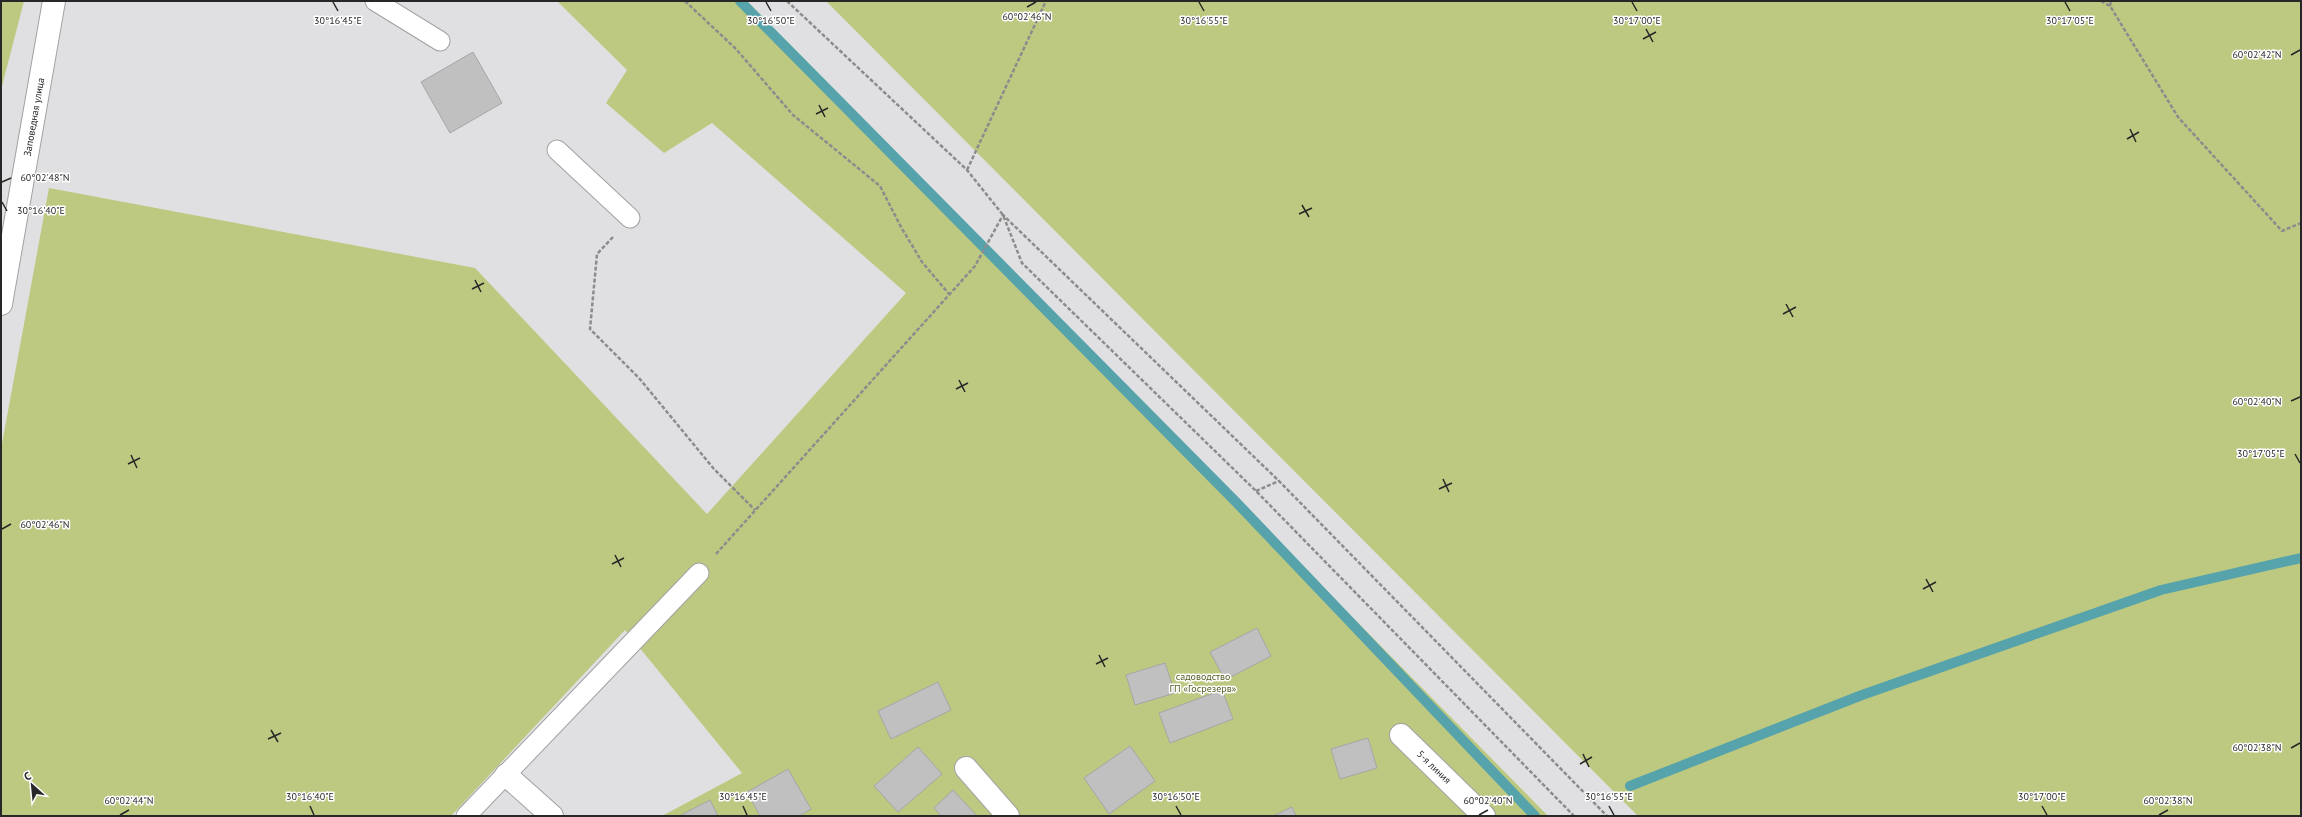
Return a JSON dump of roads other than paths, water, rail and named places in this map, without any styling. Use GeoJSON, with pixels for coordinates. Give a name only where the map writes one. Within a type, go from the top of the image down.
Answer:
{"type":"FeatureCollection","features":[{"type":"Feature","properties":{"kind":"street","name":"Заповедная улица"},"geometry":{"type":"LineString","coordinates":[[1,304],[54,1]]}},
{"type":"Feature","properties":{"kind":"street","name":"5-я линия"},"geometry":{"type":"LineString","coordinates":[[1401,735],[1484,816]]}},
{"type":"Feature","properties":{"kind":"street"},"geometry":{"type":"LineString","coordinates":[[966,768],[1008,816]]}},
{"type":"Feature","properties":{"kind":"street"},"geometry":{"type":"LineString","coordinates":[[506,775],[552,816]]}},
{"type":"Feature","properties":{"kind":"lane"},"geometry":{"type":"LineString","coordinates":[[375,1],[440,41]]}},
{"type":"Feature","properties":{"kind":"lane"},"geometry":{"type":"LineString","coordinates":[[557,150],[630,218]]}},
{"type":"Feature","properties":{"kind":"lane"},"geometry":{"type":"LineString","coordinates":[[466,816],[699,573]]}},
{"type":"Feature","properties":{"kind":"waterway"},"geometry":{"type":"LineString","coordinates":[[740,1],[1236,502],[1535,816]]}},
{"type":"Feature","properties":{"kind":"waterway"},"geometry":{"type":"LineString","coordinates":[[1630,786],[1862,695],[2161,590],[2301,558]]}},
{"type":"Feature","properties":{"kind":"park label","name":"садоводство ГП «Госрезерв»"},"geometry":{"type":"Point","coordinates":[1203,682]}}]}
